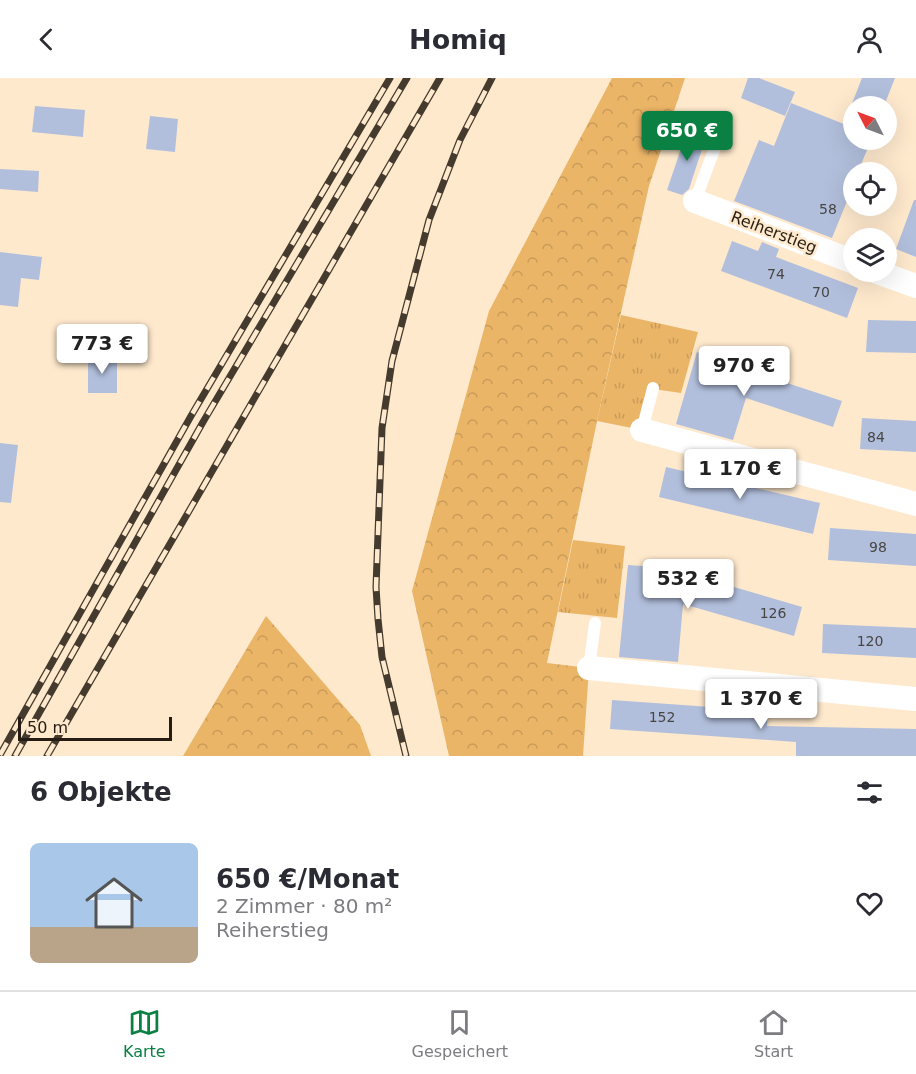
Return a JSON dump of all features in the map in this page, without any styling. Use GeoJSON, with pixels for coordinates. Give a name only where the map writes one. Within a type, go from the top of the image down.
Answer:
{"type":"FeatureCollection","features":[{"type":"Feature","properties":{"kind":"street","name":"Reiherstieg"},"geometry":{"type":"LineString","coordinates":[[695,201],[843,258]]}},
{"type":"Feature","properties":{"kind":"street"},"geometry":{"type":"LineString","coordinates":[[897,279],[916,286]]}},
{"type":"Feature","properties":{"kind":"street"},"geometry":{"type":"LineString","coordinates":[[642,430],[916,504]]}},
{"type":"Feature","properties":{"kind":"street"},"geometry":{"type":"LineString","coordinates":[[589,668],[916,699]]}},
{"type":"Feature","properties":{"kind":"lane"},"geometry":{"type":"LineString","coordinates":[[695,201],[720,134]]}},
{"type":"Feature","properties":{"kind":"lane"},"geometry":{"type":"LineString","coordinates":[[642,430],[653,388]]}},
{"type":"Feature","properties":{"kind":"lane"},"geometry":{"type":"LineString","coordinates":[[589,668],[595,623]]}},
{"type":"Feature","properties":{"kind":"green space"},"geometry":{"type":"Polygon","coordinates":[[[612,78],[685,78],[649,186],[547,663],[589,668],[583,756],[449,756],[412,591],[489,311],[612,78]]]}},
{"type":"Feature","properties":{"kind":"green space"},"geometry":{"type":"Polygon","coordinates":[[[621,315],[698,332],[681,393],[653,389],[642,430],[597,421],[621,315]]]}},
{"type":"Feature","properties":{"kind":"green space"},"geometry":{"type":"Polygon","coordinates":[[[573,540],[625,546],[617,618],[558,612],[573,540]]]}},
{"type":"Feature","properties":{"kind":"green space"},"geometry":{"type":"Polygon","coordinates":[[[266,616],[360,725],[371,756],[183,756],[266,616]]]}},
{"type":"Feature","properties":{"kind":"building"},"geometry":{"type":"Polygon","coordinates":[[[748,78],[759,78],[795,92],[785,116],[741,98],[748,78]]]}},
{"type":"Feature","properties":{"kind":"building"},"geometry":{"type":"Polygon","coordinates":[[[862,78],[895,78],[888,96],[855,96],[862,78]]]}},
{"type":"Feature","properties":{"kind":"building"},"geometry":{"type":"Polygon","coordinates":[[[791,103],[843,124],[843,150],[867,150],[862,162],[843,162],[843,211],[832,238],[734,201],[759,140],[774,146],[791,103]]]}},
{"type":"Feature","properties":{"kind":"building"},"geometry":{"type":"Polygon","coordinates":[[[35,106],[85,110],[83,137],[32,132],[35,106]]]}},
{"type":"Feature","properties":{"kind":"building"},"geometry":{"type":"Polygon","coordinates":[[[150,116],[178,119],[175,152],[146,149],[150,116]]]}},
{"type":"Feature","properties":{"kind":"building"},"geometry":{"type":"Polygon","coordinates":[[[688,128],[707,134],[689,189],[682,195],[667,190],[688,128]]]}},
{"type":"Feature","properties":{"kind":"building"},"geometry":{"type":"Polygon","coordinates":[[[0,169],[39,171],[38,192],[0,189],[0,169]]]}},
{"type":"Feature","properties":{"kind":"building"},"geometry":{"type":"Polygon","coordinates":[[[914,200],[916,200],[916,257],[897,249],[914,200]]]}},
{"type":"Feature","properties":{"kind":"building"},"geometry":{"type":"Polygon","coordinates":[[[732,241],[758,251],[762,242],[779,249],[776,257],[858,288],[847,318],[721,271],[732,241]]]}},
{"type":"Feature","properties":{"kind":"building"},"geometry":{"type":"Polygon","coordinates":[[[0,252],[42,257],[39,280],[21,278],[18,307],[0,305],[0,252]]]}},
{"type":"Feature","properties":{"kind":"building"},"geometry":{"type":"Polygon","coordinates":[[[868,320],[916,321],[916,353],[866,352],[868,320]]]}},
{"type":"Feature","properties":{"kind":"building"},"geometry":{"type":"Polygon","coordinates":[[[697,352],[755,369],[754,372],[842,401],[833,427],[746,398],[733,440],[676,424],[697,352]]]}},
{"type":"Feature","properties":{"kind":"building"},"geometry":{"type":"Polygon","coordinates":[[[88,357],[117,357],[117,393],[88,393],[88,357]]]}},
{"type":"Feature","properties":{"kind":"building"},"geometry":{"type":"Polygon","coordinates":[[[862,418],[916,421],[916,452],[860,449],[862,418]]]}},
{"type":"Feature","properties":{"kind":"building"},"geometry":{"type":"Polygon","coordinates":[[[0,443],[18,445],[11,503],[0,502],[0,443]]]}},
{"type":"Feature","properties":{"kind":"building"},"geometry":{"type":"Polygon","coordinates":[[[666,467],[820,503],[813,534],[659,497],[666,467]]]}},
{"type":"Feature","properties":{"kind":"building"},"geometry":{"type":"Polygon","coordinates":[[[830,528],[916,534],[916,566],[828,560],[830,528]]]}},
{"type":"Feature","properties":{"kind":"building"},"geometry":{"type":"Polygon","coordinates":[[[628,565],[686,569],[686,573],[802,607],[794,636],[683,604],[678,662],[619,657],[628,565]]]}},
{"type":"Feature","properties":{"kind":"building"},"geometry":{"type":"Polygon","coordinates":[[[823,624],[916,628],[916,658],[822,653],[823,624]]]}},
{"type":"Feature","properties":{"kind":"building"},"geometry":{"type":"Polygon","coordinates":[[[612,700],[768,711],[767,726],[916,729],[916,756],[796,756],[796,742],[610,729],[612,700]]]}},
{"type":"Feature","properties":{"kind":"railway"},"geometry":{"type":"LineString","coordinates":[[0,755],[191,416],[390,78]]}},
{"type":"Feature","properties":{"kind":"railway"},"geometry":{"type":"LineString","coordinates":[[15,756],[203,422],[407,78]]}},
{"type":"Feature","properties":{"kind":"railway"},"geometry":{"type":"LineString","coordinates":[[47,756],[440,78]]}},
{"type":"Feature","properties":{"kind":"railway"},"geometry":{"type":"LineString","coordinates":[[406,756],[382,657],[378,619],[376,587],[382,428],[392,361],[429,220],[460,140],[492,78]]}}]}
